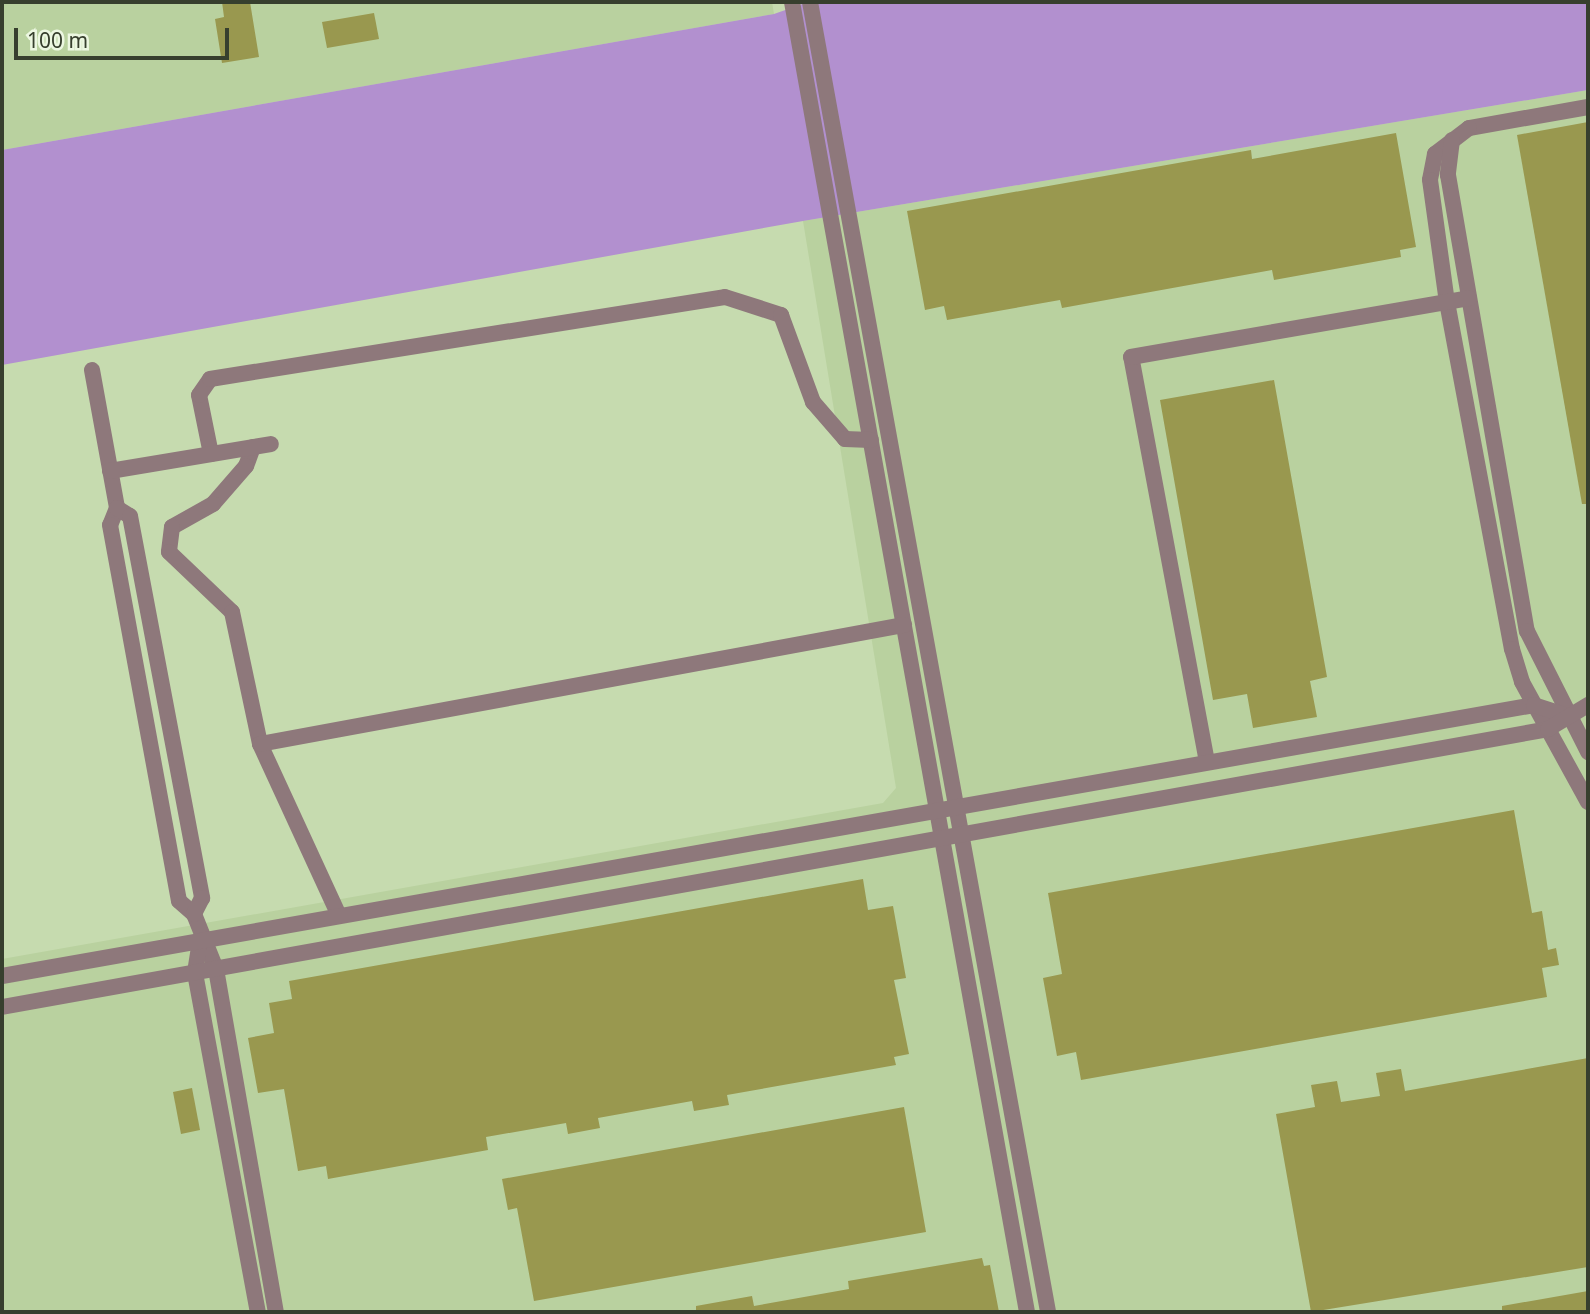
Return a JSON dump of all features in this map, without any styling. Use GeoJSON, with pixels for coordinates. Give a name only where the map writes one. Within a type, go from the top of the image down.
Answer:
{"type":"FeatureCollection","features":[{"type":"Feature","properties":{"kind":"street"},"geometry":{"type":"LineString","coordinates":[[792,2],[1027,1312]]}},
{"type":"Feature","properties":{"kind":"street"},"geometry":{"type":"LineString","coordinates":[[810,2],[964,836],[1048,1312]]}},
{"type":"Feature","properties":{"kind":"street"},"geometry":{"type":"LineString","coordinates":[[1588,107],[1469,128],[1453,137],[1435,154],[1430,180],[1447,302],[1511,649],[1534,705],[1588,802]]}},
{"type":"Feature","properties":{"kind":"street"},"geometry":{"type":"LineString","coordinates":[[1453,137],[1448,175],[1527,631],[1588,752]]}},
{"type":"Feature","properties":{"kind":"street"},"geometry":{"type":"LineString","coordinates":[[211,454],[198,395],[210,379],[725,297],[781,314],[813,402],[845,439],[871,440]]}},
{"type":"Feature","properties":{"kind":"street"},"geometry":{"type":"LineString","coordinates":[[1207,762],[1131,357],[1469,298]]}},
{"type":"Feature","properties":{"kind":"street"},"geometry":{"type":"LineString","coordinates":[[92,370],[117,509],[110,525],[177,888],[182,906],[194,914]]}},
{"type":"Feature","properties":{"kind":"street"},"geometry":{"type":"LineString","coordinates":[[110,471],[271,444]]}},
{"type":"Feature","properties":{"kind":"street"},"geometry":{"type":"LineString","coordinates":[[253,447],[246,466],[213,504],[182,519],[169,537],[169,552],[232,612],[260,744],[339,916]]}},
{"type":"Feature","properties":{"kind":"street"},"geometry":{"type":"LineString","coordinates":[[117,509],[130,516],[202,898],[194,914],[200,941],[216,969],[276,1312]]}},
{"type":"Feature","properties":{"kind":"street"},"geometry":{"type":"LineString","coordinates":[[260,744],[904,625]]}},
{"type":"Feature","properties":{"kind":"street"},"geometry":{"type":"LineString","coordinates":[[2,975],[958,804],[1534,705],[1568,716]]}},
{"type":"Feature","properties":{"kind":"street"},"geometry":{"type":"LineString","coordinates":[[2,1007],[943,840],[1548,729],[1588,705]]}},
{"type":"Feature","properties":{"kind":"street"},"geometry":{"type":"LineString","coordinates":[[200,941],[195,973],[258,1312]]}},
{"type":"Feature","properties":{"kind":"shaded area"},"geometry":{"type":"Polygon","coordinates":[[[2,2],[772,2],[774,14],[2,150],[2,2]]]}},
{"type":"Feature","properties":{"kind":"shaded area"},"geometry":{"type":"Polygon","coordinates":[[[808,2],[1588,2],[1588,90],[803,221],[2,365],[2,150],[774,14],[808,2]]]}},
{"type":"Feature","properties":{"kind":"shaded area"},"geometry":{"type":"Polygon","coordinates":[[[1588,90],[1588,1312],[2,1312],[2,959],[883,803],[896,788],[803,221],[1588,90]]]}},
{"type":"Feature","properties":{"kind":"building"},"geometry":{"type":"Polygon","coordinates":[[[222,2],[250,2],[259,57],[222,63],[215,19],[224,17],[222,2]]]}},
{"type":"Feature","properties":{"kind":"building"},"geometry":{"type":"Polygon","coordinates":[[[374,13],[379,39],[327,48],[322,22],[374,13]]]}},
{"type":"Feature","properties":{"kind":"building"},"geometry":{"type":"Polygon","coordinates":[[[1588,122],[1588,504],[1582,504],[1517,135],[1588,122]]]}},
{"type":"Feature","properties":{"kind":"building"},"geometry":{"type":"Polygon","coordinates":[[[1396,133],[1416,247],[1400,250],[1401,257],[1274,280],[1272,270],[1062,308],[1060,300],[947,320],[944,306],[925,310],[907,211],[1251,150],[1252,159],[1396,133]]]}},
{"type":"Feature","properties":{"kind":"building"},"geometry":{"type":"Polygon","coordinates":[[[1274,380],[1327,677],[1310,681],[1317,717],[1253,728],[1247,694],[1213,700],[1160,400],[1274,380]]]}},
{"type":"Feature","properties":{"kind":"building"},"geometry":{"type":"Polygon","coordinates":[[[1514,810],[1532,913],[1542,911],[1548,950],[1556,948],[1559,965],[1542,968],[1547,997],[1081,1080],[1076,1052],[1057,1056],[1043,978],[1062,974],[1048,893],[1514,810]]]}},
{"type":"Feature","properties":{"kind":"building"},"geometry":{"type":"Polygon","coordinates":[[[863,879],[868,910],[893,906],[906,978],[894,980],[909,1054],[894,1057],[896,1065],[727,1095],[729,1105],[694,1111],[692,1101],[598,1118],[600,1128],[568,1134],[566,1123],[486,1137],[488,1150],[328,1179],[326,1166],[298,1171],[284,1089],[258,1093],[248,1038],[274,1033],[269,1003],[292,999],[289,981],[863,879]]]}},
{"type":"Feature","properties":{"kind":"building"},"geometry":{"type":"Polygon","coordinates":[[[1588,1058],[1588,1267],[1311,1312],[1276,1114],[1315,1107],[1311,1085],[1337,1081],[1341,1102],[1380,1096],[1376,1073],[1401,1069],[1405,1091],[1588,1058]]]}},
{"type":"Feature","properties":{"kind":"building"},"geometry":{"type":"Polygon","coordinates":[[[192,1088],[200,1130],[181,1134],[173,1092],[192,1088]]]}},
{"type":"Feature","properties":{"kind":"building"},"geometry":{"type":"Polygon","coordinates":[[[904,1107],[926,1232],[534,1301],[517,1208],[508,1210],[502,1179],[904,1107]]]}},
{"type":"Feature","properties":{"kind":"building"},"geometry":{"type":"Polygon","coordinates":[[[982,1258],[984,1266],[990,1265],[999,1312],[696,1312],[696,1306],[752,1296],[754,1306],[849,1289],[848,1281],[982,1258]]]}},
{"type":"Feature","properties":{"kind":"building"},"geometry":{"type":"Polygon","coordinates":[[[1588,1291],[1588,1312],[1502,1312],[1502,1306],[1588,1291]]]}}]}
